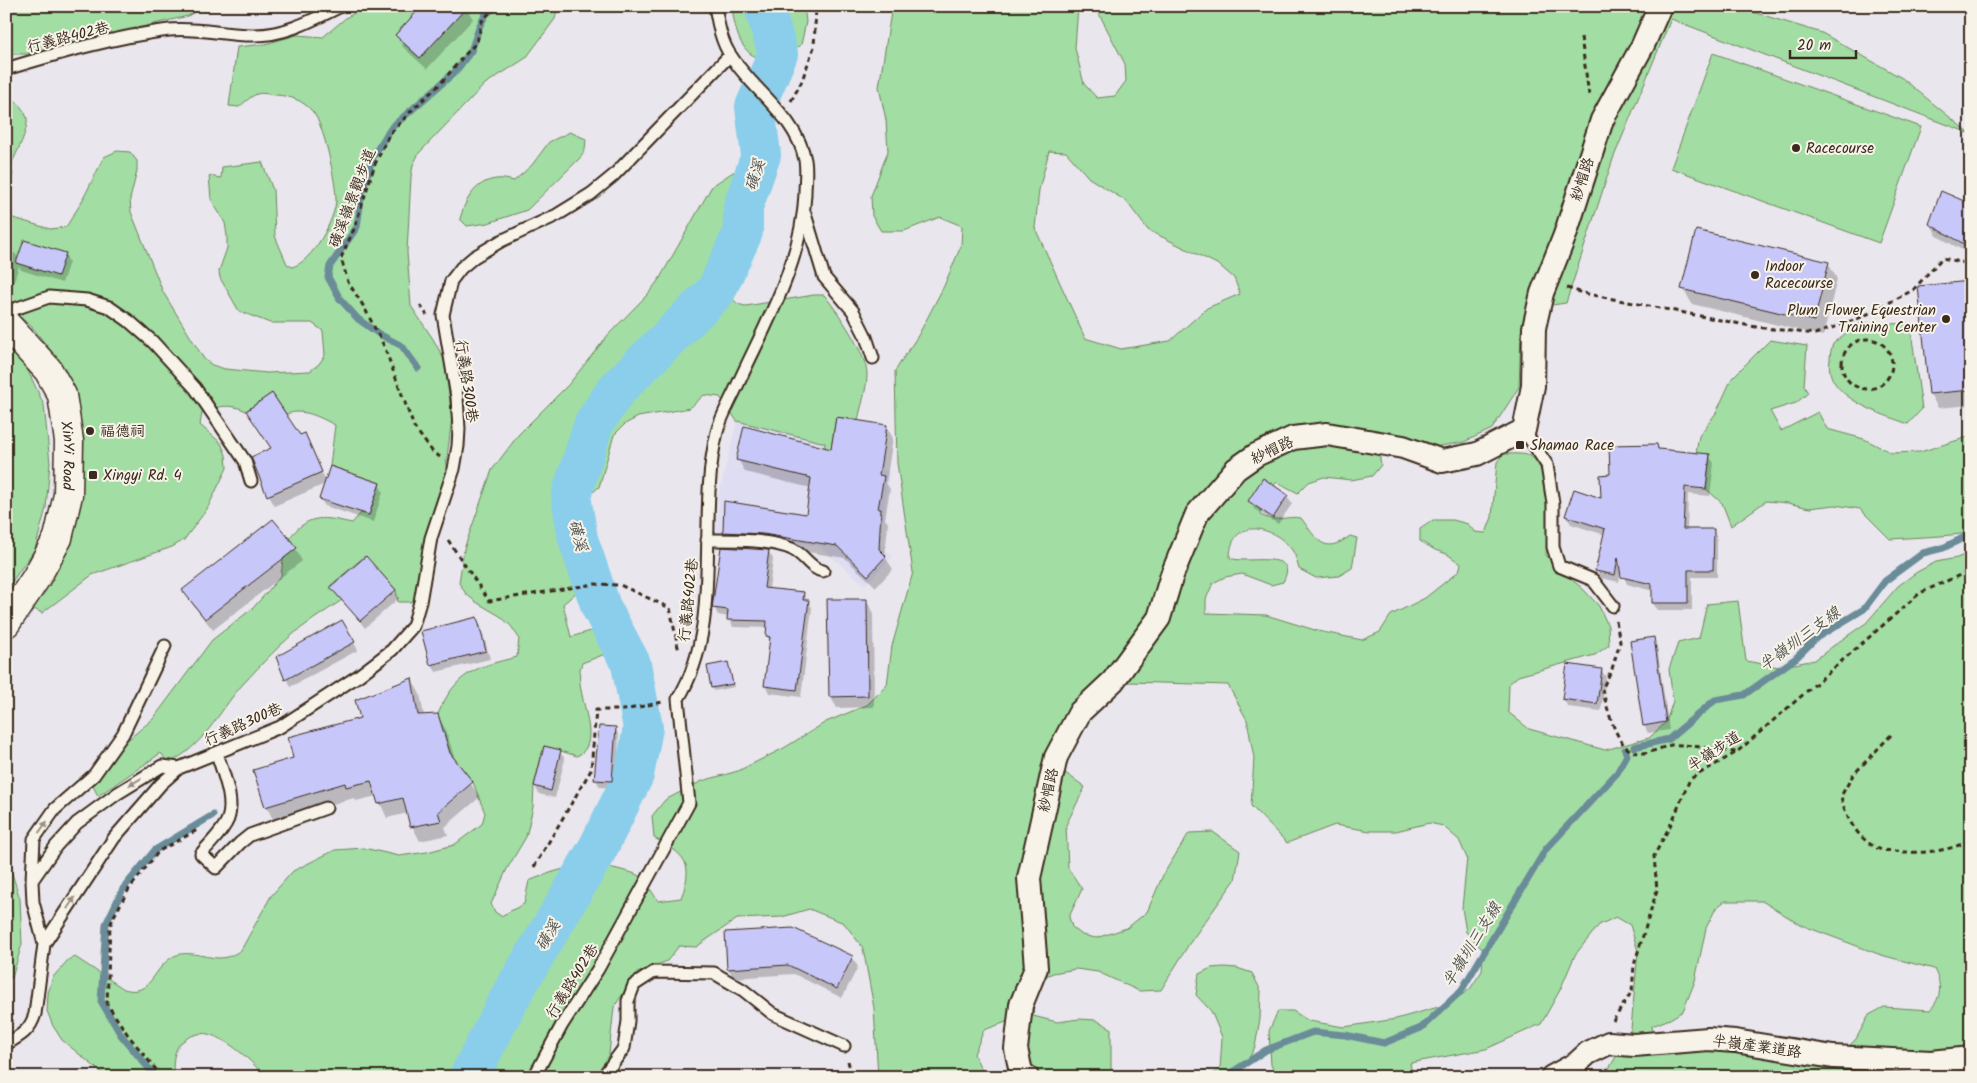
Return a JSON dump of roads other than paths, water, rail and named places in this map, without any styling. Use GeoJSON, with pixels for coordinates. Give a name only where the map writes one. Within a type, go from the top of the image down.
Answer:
{"type":"FeatureCollection","features":[{"type":"Feature","properties":{"kind":"street","name":"紗帽路"},"geometry":{"type":"LineString","coordinates":[[1026,1077],[1021,1072],[1016,1049],[1021,1005],[1036,968],[1029,878],[1056,757],[1080,712],[1113,681],[1159,618],[1172,575],[1197,514],[1236,469],[1256,455],[1294,438],[1326,434],[1403,447],[1442,461],[1477,454],[1524,430],[1533,386],[1534,328],[1542,293],[1564,235],[1602,120],[1643,45],[1660,6]]}},
{"type":"Feature","properties":{"kind":"street","name":"XinYi Road"},"geometry":{"type":"LineString","coordinates":[[6,324],[48,370],[62,395],[68,441],[68,495],[58,538],[36,578],[6,623]]}},
{"type":"Feature","properties":{"kind":"street","name":"半嶺產業道路"},"geometry":{"type":"LineString","coordinates":[[1552,1077],[1576,1064],[1588,1053],[1609,1043],[1634,1045],[1708,1039],[1735,1041],[1833,1057],[1931,1062],[1971,1058]]}},
{"type":"Feature","properties":{"kind":"lane","name":"行義路402巷"},"geometry":{"type":"LineString","coordinates":[[6,69],[89,46],[171,30],[253,35],[273,34],[292,28],[341,6]]}},
{"type":"Feature","properties":{"kind":"lane"},"geometry":{"type":"LineString","coordinates":[[715,6],[721,33],[730,55]]}},
{"type":"Feature","properties":{"kind":"lane","name":"行義路402巷"},"geometry":{"type":"LineString","coordinates":[[534,1076],[562,1025],[598,969],[688,803],[678,698],[686,686],[700,643],[708,573],[709,483],[717,432],[790,271],[799,240],[804,210],[804,160],[795,135],[730,55]]}},
{"type":"Feature","properties":{"kind":"lane","name":"行義路300巷"},"geometry":{"type":"LineString","coordinates":[[44,944],[114,838],[160,784],[179,768],[280,727],[358,676],[397,644],[413,626],[417,616],[427,558],[436,522],[454,469],[459,438],[458,412],[443,315],[451,281],[461,268],[474,257],[501,241],[557,215],[591,194],[613,176],[730,55]]}},
{"type":"Feature","properties":{"kind":"lane"},"geometry":{"type":"LineString","coordinates":[[804,210],[824,277],[854,311],[873,358]]}},
{"type":"Feature","properties":{"kind":"lane"},"geometry":{"type":"LineString","coordinates":[[6,312],[49,297],[87,300],[109,307],[153,342],[195,388],[245,461],[250,481]]}},
{"type":"Feature","properties":{"kind":"lane"},"geometry":{"type":"LineString","coordinates":[[1524,430],[1547,465],[1553,503],[1553,547],[1559,566],[1593,580],[1613,606]]}},
{"type":"Feature","properties":{"kind":"lane"},"geometry":{"type":"LineString","coordinates":[[707,540],[733,540],[780,546],[793,550],[817,570],[824,571]]}},
{"type":"Feature","properties":{"kind":"lane"},"geometry":{"type":"LineString","coordinates":[[32,880],[34,839],[56,809],[94,775],[123,734],[165,646]]}},
{"type":"Feature","properties":{"kind":"lane"},"geometry":{"type":"LineString","coordinates":[[217,753],[229,799],[229,810],[225,825],[201,854],[216,868],[250,835],[326,808]]}},
{"type":"Feature","properties":{"kind":"lane","name":"行義路300巷"},"geometry":{"type":"LineString","coordinates":[[6,1044],[23,1034],[32,1025],[44,944],[33,902],[32,880],[56,846],[77,823],[118,793],[162,766],[179,768]]}},
{"type":"Feature","properties":{"kind":"lane"},"geometry":{"type":"LineString","coordinates":[[606,1077],[607,1071],[624,1048],[628,1022],[628,1002],[634,985],[654,972],[714,972],[743,990],[772,1014],[844,1046]]}},
{"type":"Feature","properties":{"kind":"waterway"},"geometry":{"type":"LineString","coordinates":[[418,368],[402,346],[379,334],[358,319],[340,299],[328,277],[330,266],[357,227],[362,192],[373,156],[392,127],[456,71],[471,51],[486,14],[497,6]]}},
{"type":"Feature","properties":{"kind":"waterway","name":"磺溪"},"geometry":{"type":"LineString","coordinates":[[469,1077],[509,999],[598,848],[634,775],[643,728],[631,664],[601,607],[578,539],[571,496],[594,423],[617,389],[716,291],[743,232],[743,207],[761,155],[755,107],[778,54],[764,6]]}},
{"type":"Feature","properties":{"kind":"waterway","name":"半嶺圳三支線"},"geometry":{"type":"LineString","coordinates":[[1634,747],[1669,739],[1715,700],[1744,695],[1796,658],[1816,638],[1864,609],[1885,581],[1923,553],[1943,548],[1971,534]]}},
{"type":"Feature","properties":{"kind":"waterway","name":"半嶺圳三支線"},"geometry":{"type":"LineString","coordinates":[[1225,1077],[1266,1050],[1313,1032],[1345,1035],[1384,1043],[1421,1028],[1461,991],[1546,849],[1617,773],[1627,755],[1625,750]]}},
{"type":"Feature","properties":{"kind":"waterway"},"geometry":{"type":"LineString","coordinates":[[156,1077],[121,1035],[101,1001],[106,924],[123,889],[155,850],[213,815]]}},
{"type":"Feature","properties":{"kind":"place","name":"Racecourse"},"geometry":{"type":"Point","coordinates":[1796,148]}},
{"type":"Feature","properties":{"kind":"place","name":"Indoor Racecourse"},"geometry":{"type":"Point","coordinates":[1755,275]}},
{"type":"Feature","properties":{"kind":"place","name":"Plum Flower Equestrian Training Center"},"geometry":{"type":"Point","coordinates":[1946,319]}},
{"type":"Feature","properties":{"kind":"place","name":"福德祠"},"geometry":{"type":"Point","coordinates":[90,431]}},
{"type":"Feature","properties":{"kind":"place","name":"Shamao Race"},"geometry":{"type":"Point","coordinates":[1520,445]}},
{"type":"Feature","properties":{"kind":"place","name":"Xingyi Rd. 4"},"geometry":{"type":"Point","coordinates":[93,475]}}]}
